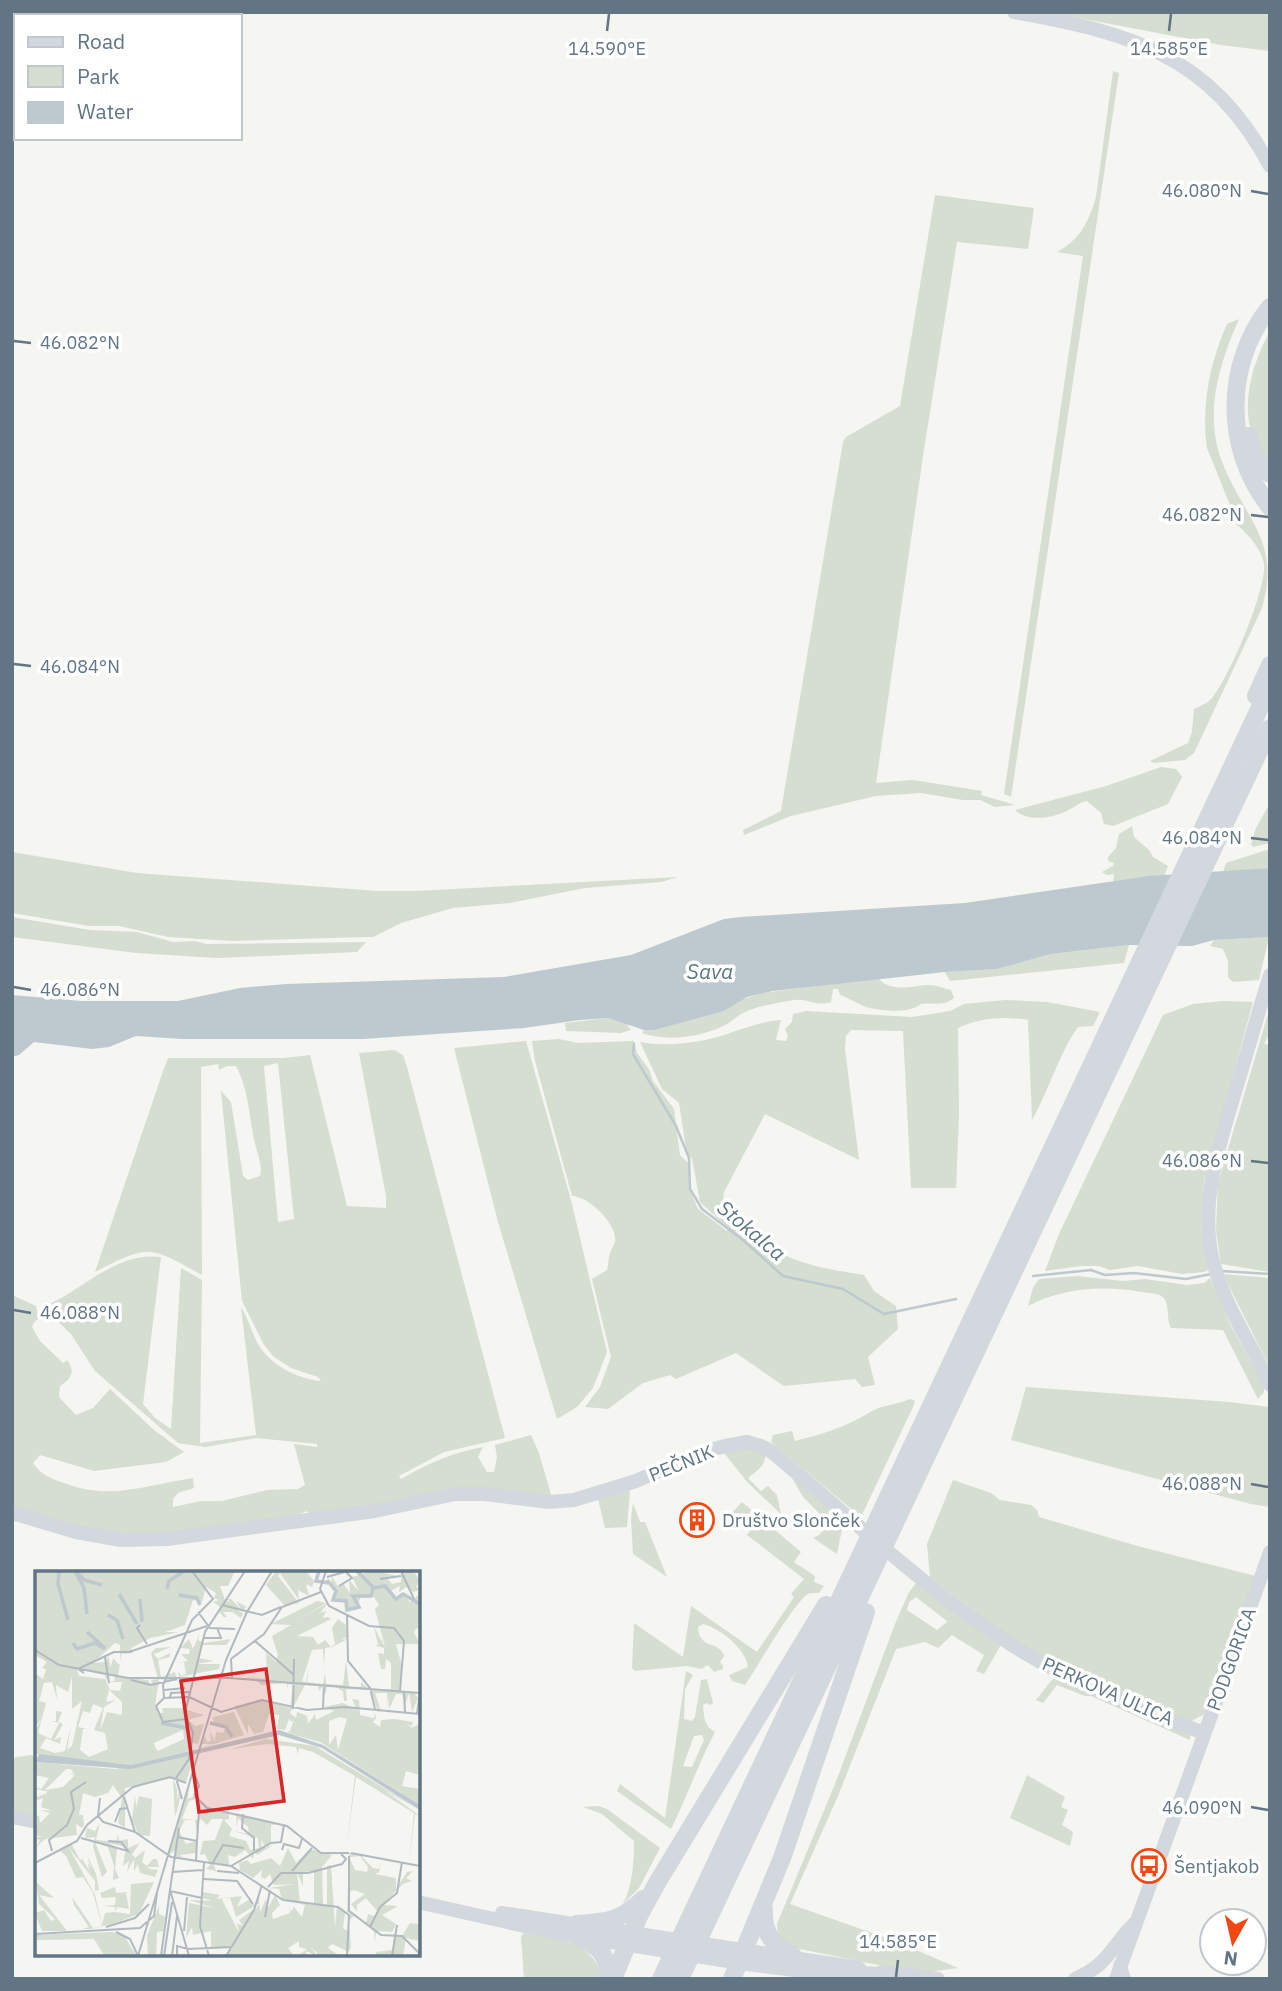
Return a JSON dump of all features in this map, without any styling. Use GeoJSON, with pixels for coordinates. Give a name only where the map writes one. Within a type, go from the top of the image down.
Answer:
{"type":"FeatureCollection","features":[{"type":"Feature","properties":{"kind":"highway"},"geometry":{"type":"LineString","coordinates":[[1270,307],[1259,322],[1245,351],[1235,403],[1239,443],[1246,468],[1270,507]]}},
{"type":"Feature","properties":{"kind":"highway"},"geometry":{"type":"LineString","coordinates":[[1270,323],[1250,365],[1245,408],[1252,450],[1261,466],[1270,474]]}},
{"type":"Feature","properties":{"kind":"highway"},"geometry":{"type":"LineString","coordinates":[[1245,740],[1248,713],[1270,665]]}},
{"type":"Feature","properties":{"kind":"highway"},"geometry":{"type":"LineString","coordinates":[[661,1979],[1270,686]]}},
{"type":"Feature","properties":{"kind":"highway"},"geometry":{"type":"LineString","coordinates":[[680,1979],[1270,728]]}},
{"type":"Feature","properties":{"kind":"highway"},"geometry":{"type":"LineString","coordinates":[[734,1959],[764,1906],[850,1652],[894,1546],[894,1527]]}},
{"type":"Feature","properties":{"kind":"highway"},"geometry":{"type":"LineString","coordinates":[[577,1930],[624,1916],[657,1883],[802,1647],[843,1571],[863,1551]]}},
{"type":"Feature","properties":{"kind":"highway"},"geometry":{"type":"LineString","coordinates":[[612,1979],[638,1939],[657,1883]]}},
{"type":"Feature","properties":{"kind":"highway"},"geometry":{"type":"LineString","coordinates":[[764,1906],[768,1937],[775,1945],[793,1956]]}},
{"type":"Feature","properties":{"kind":"highway"},"geometry":{"type":"LineString","coordinates":[[577,1930],[602,1951],[612,1979]]}},
{"type":"Feature","properties":{"kind":"main road"},"geometry":{"type":"LineString","coordinates":[[1014,12],[1104,31],[1144,45],[1173,60],[1205,81],[1230,105],[1270,166]]}},
{"type":"Feature","properties":{"kind":"main road"},"geometry":{"type":"LineString","coordinates":[[1270,975],[1210,1187],[1209,1229],[1213,1262],[1219,1282],[1270,1385]]}},
{"type":"Feature","properties":{"kind":"main road","name":"PEČNIK"},"geometry":{"type":"LineString","coordinates":[[12,1513],[76,1532],[121,1540],[167,1539],[375,1511],[455,1494],[485,1494],[549,1502],[574,1500],[636,1481],[703,1452],[747,1442],[772,1452],[912,1570]]}},
{"type":"Feature","properties":{"kind":"main road","name":"PODGORICA"},"geometry":{"type":"LineString","coordinates":[[1120,1974],[1136,1922],[1270,1552]]}},
{"type":"Feature","properties":{"kind":"main road","name":"PERKOVA ULICA"},"geometry":{"type":"LineString","coordinates":[[912,1570],[978,1622],[1044,1663],[1115,1698],[1205,1730]]}},
{"type":"Feature","properties":{"kind":"main road"},"geometry":{"type":"LineString","coordinates":[[12,1817],[35,1822]]}},
{"type":"Feature","properties":{"kind":"main road"},"geometry":{"type":"LineString","coordinates":[[420,1902],[516,1925],[638,1939],[810,1972],[891,1974]]}},
{"type":"Feature","properties":{"kind":"main road"},"geometry":{"type":"LineString","coordinates":[[1075,1979],[1102,1964],[1124,1933],[1136,1922]]}},
{"type":"Feature","properties":{"kind":"main road"},"geometry":{"type":"LineString","coordinates":[[734,1959],[793,1956],[891,1974],[938,1979]]}},
{"type":"Feature","properties":{"kind":"green space"},"geometry":{"type":"Polygon","coordinates":[[[1047,12],[1270,12],[1270,51],[1221,45],[1047,12]]]}},
{"type":"Feature","properties":{"kind":"green space"},"geometry":{"type":"Polygon","coordinates":[[[1113,71],[1119,73],[1011,797],[1004,794],[1083,256],[1057,252],[1072,242],[1083,229],[1096,197],[1113,71]]]}},
{"type":"Feature","properties":{"kind":"green space"},"geometry":{"type":"Polygon","coordinates":[[[935,195],[1034,208],[1028,249],[957,242],[876,783],[913,780],[982,791],[981,795],[1015,805],[995,807],[980,800],[921,793],[876,796],[791,816],[744,835],[743,830],[781,811],[843,442],[846,437],[900,406],[935,195]]]}},
{"type":"Feature","properties":{"kind":"green space"},"geometry":{"type":"Polygon","coordinates":[[[1239,319],[1220,370],[1214,423],[1221,459],[1264,547],[1267,584],[1262,608],[1194,753],[1185,760],[1154,763],[1150,761],[1188,743],[1194,709],[1212,698],[1219,688],[1246,633],[1260,593],[1264,564],[1260,552],[1248,535],[1233,522],[1230,505],[1207,448],[1205,432],[1208,384],[1216,354],[1227,324],[1239,319]]]}},
{"type":"Feature","properties":{"kind":"green space"},"geometry":{"type":"Polygon","coordinates":[[[1270,331],[1270,469],[1253,438],[1248,408],[1254,367],[1270,331]]]}},
{"type":"Feature","properties":{"kind":"green space"},"geometry":{"type":"Polygon","coordinates":[[[1161,767],[1176,769],[1182,777],[1168,804],[1113,826],[1104,824],[1101,813],[1087,801],[1043,818],[1027,817],[1015,810],[1106,786],[1161,767]]]}},
{"type":"Feature","properties":{"kind":"green space"},"geometry":{"type":"Polygon","coordinates":[[[1270,803],[1270,843],[1253,847],[1251,844],[1256,828],[1270,803]]]}},
{"type":"Feature","properties":{"kind":"green space"},"geometry":{"type":"Polygon","coordinates":[[[1132,826],[1134,837],[1153,857],[1168,866],[1164,876],[1113,882],[1114,874],[1107,875],[1102,872],[1113,866],[1114,863],[1108,861],[1108,857],[1116,848],[1119,834],[1132,826]]]}},
{"type":"Feature","properties":{"kind":"green space"},"geometry":{"type":"Polygon","coordinates":[[[1270,849],[1270,868],[1223,872],[1226,863],[1270,849]]]}},
{"type":"Feature","properties":{"kind":"green space"},"geometry":{"type":"Polygon","coordinates":[[[12,852],[137,873],[378,891],[678,877],[661,882],[585,888],[510,903],[453,908],[401,923],[373,937],[232,941],[168,937],[119,926],[89,926],[12,913],[12,852]]]}},
{"type":"Feature","properties":{"kind":"green space"},"geometry":{"type":"Polygon","coordinates":[[[12,917],[90,930],[137,932],[173,942],[366,942],[357,952],[217,958],[136,953],[12,937],[12,917]]]}},
{"type":"Feature","properties":{"kind":"green space"},"geometry":{"type":"Polygon","coordinates":[[[1269,937],[1259,980],[1233,982],[1228,977],[1228,961],[1223,949],[1210,946],[1214,940],[1269,937]]]}},
{"type":"Feature","properties":{"kind":"green space"},"geometry":{"type":"Polygon","coordinates":[[[1129,945],[1124,963],[950,981],[945,972],[997,969],[1051,954],[1129,945]]]}},
{"type":"Feature","properties":{"kind":"green space"},"geometry":{"type":"Polygon","coordinates":[[[878,978],[895,987],[940,987],[951,990],[954,998],[909,1009],[887,1010],[866,1007],[840,995],[838,989],[833,989],[831,1002],[821,1004],[794,1000],[767,1005],[747,1011],[714,1030],[694,1035],[672,1038],[642,1033],[644,1030],[724,1011],[740,1000],[763,993],[878,978]]]}},
{"type":"Feature","properties":{"kind":"green space"},"geometry":{"type":"Polygon","coordinates":[[[1005,1000],[1047,1002],[1100,1012],[1093,1026],[1078,1027],[1071,1038],[1032,1120],[1028,1020],[992,1019],[958,1028],[959,1117],[956,1188],[911,1188],[903,1031],[851,1030],[846,1036],[845,1049],[859,1160],[765,1114],[724,1192],[723,1202],[754,1235],[769,1246],[801,1262],[864,1275],[874,1291],[896,1306],[898,1329],[868,1357],[875,1385],[862,1387],[855,1379],[784,1386],[736,1353],[676,1379],[670,1375],[643,1383],[608,1409],[585,1407],[600,1387],[611,1357],[592,1279],[607,1270],[615,1237],[610,1224],[599,1211],[585,1200],[572,1196],[532,1041],[634,1041],[637,1053],[649,1069],[653,1081],[674,1109],[680,1155],[689,1164],[691,1193],[698,1209],[727,1231],[727,1227],[700,1202],[692,1158],[687,1155],[679,1103],[662,1089],[640,1042],[695,1042],[781,1020],[776,1040],[786,1041],[788,1036],[785,1029],[792,1022],[793,1014],[806,1011],[912,1017],[950,1011],[964,1004],[1005,1000]]]}},
{"type":"Feature","properties":{"kind":"green space"},"geometry":{"type":"Polygon","coordinates":[[[1253,1002],[1204,1181],[1201,1227],[1208,1270],[1182,1274],[1138,1266],[1110,1270],[1099,1266],[1081,1266],[1045,1271],[1059,1234],[1163,1015],[1193,1004],[1253,1002]]]}},
{"type":"Feature","properties":{"kind":"green space"},"geometry":{"type":"Polygon","coordinates":[[[1270,1007],[1270,1033],[1264,1044],[1270,1045],[1270,1272],[1221,1264],[1216,1231],[1218,1183],[1270,1007]]]}},
{"type":"Feature","properties":{"kind":"green space"},"geometry":{"type":"Polygon","coordinates":[[[608,1018],[626,1023],[631,1030],[621,1033],[566,1031],[565,1023],[608,1018]]]}},
{"type":"Feature","properties":{"kind":"green space"},"geometry":{"type":"Polygon","coordinates":[[[526,1041],[571,1200],[607,1352],[593,1388],[577,1407],[557,1419],[498,1222],[454,1048],[526,1041]]]}},
{"type":"Feature","properties":{"kind":"green space"},"geometry":{"type":"Polygon","coordinates":[[[394,1050],[403,1055],[505,1438],[444,1452],[399,1476],[401,1479],[440,1459],[483,1447],[478,1457],[487,1472],[494,1472],[497,1457],[495,1445],[531,1435],[552,1498],[489,1491],[310,1514],[307,1511],[293,1517],[199,1531],[111,1535],[12,1508],[12,1295],[36,1306],[39,1319],[32,1327],[40,1341],[63,1363],[67,1360],[70,1364],[71,1374],[60,1386],[59,1397],[76,1415],[93,1408],[110,1389],[154,1430],[184,1452],[166,1462],[94,1471],[40,1455],[33,1463],[50,1478],[81,1488],[113,1491],[193,1478],[194,1488],[178,1493],[173,1499],[173,1507],[201,1501],[222,1501],[267,1490],[298,1489],[305,1485],[294,1444],[317,1447],[317,1444],[256,1438],[205,1447],[178,1443],[95,1371],[71,1334],[43,1307],[114,1266],[144,1257],[161,1257],[143,1404],[155,1418],[171,1429],[181,1268],[202,1280],[200,1443],[256,1435],[241,1307],[257,1342],[268,1357],[293,1374],[321,1381],[318,1377],[291,1368],[274,1357],[264,1345],[242,1301],[221,1091],[231,1102],[243,1176],[248,1180],[260,1176],[261,1167],[246,1094],[236,1066],[219,1070],[218,1064],[201,1067],[202,1275],[171,1258],[149,1252],[127,1257],[95,1272],[168,1058],[284,1058],[310,1055],[347,1206],[386,1208],[359,1053],[394,1050]],[[278,1063],[264,1066],[278,1222],[294,1219],[278,1063]]]}},
{"type":"Feature","properties":{"kind":"green space"},"geometry":{"type":"Polygon","coordinates":[[[1223,1274],[1270,1278],[1270,1368],[1223,1274]]]}},
{"type":"Feature","properties":{"kind":"green space"},"geometry":{"type":"Polygon","coordinates":[[[1077,1276],[1123,1281],[1145,1279],[1187,1285],[1204,1283],[1210,1278],[1230,1324],[1264,1386],[1264,1392],[1258,1399],[1223,1330],[1171,1328],[1167,1304],[1163,1297],[1158,1295],[1113,1289],[1084,1290],[1055,1295],[1028,1306],[1033,1288],[1039,1279],[1077,1276]]]}},
{"type":"Feature","properties":{"kind":"green space"},"geometry":{"type":"Polygon","coordinates":[[[1026,1387],[1270,1407],[1270,1507],[1011,1440],[1026,1387]]]}},
{"type":"Feature","properties":{"kind":"green space"},"geometry":{"type":"Polygon","coordinates":[[[910,1399],[915,1401],[913,1407],[861,1517],[771,1442],[773,1435],[792,1431],[795,1441],[826,1432],[876,1409],[910,1399]]]}},
{"type":"Feature","properties":{"kind":"green space"},"geometry":{"type":"Polygon","coordinates":[[[733,1445],[765,1452],[763,1464],[748,1478],[761,1491],[768,1486],[777,1495],[781,1514],[748,1483],[721,1449],[733,1445]]]}},
{"type":"Feature","properties":{"kind":"green space"},"geometry":{"type":"Polygon","coordinates":[[[784,1464],[844,1519],[837,1554],[813,1538],[830,1524],[803,1497],[784,1464]]]}},
{"type":"Feature","properties":{"kind":"green space"},"geometry":{"type":"Polygon","coordinates":[[[953,1480],[991,1493],[1000,1500],[1031,1505],[1037,1510],[1039,1517],[1141,1547],[1256,1576],[1204,1714],[1192,1721],[1182,1719],[1103,1688],[1008,1637],[930,1577],[927,1544],[953,1480]]]}},
{"type":"Feature","properties":{"kind":"green space"},"geometry":{"type":"Polygon","coordinates":[[[630,1490],[627,1527],[605,1528],[598,1499],[630,1490]]]}},
{"type":"Feature","properties":{"kind":"green space"},"geometry":{"type":"Polygon","coordinates":[[[742,1502],[801,1552],[794,1562],[815,1576],[814,1582],[824,1586],[819,1593],[808,1594],[794,1609],[745,1685],[732,1681],[729,1675],[748,1667],[743,1653],[724,1635],[703,1624],[698,1627],[699,1634],[705,1642],[721,1651],[724,1656],[720,1662],[723,1669],[714,1672],[708,1665],[701,1669],[687,1666],[635,1671],[632,1668],[634,1623],[683,1657],[691,1606],[757,1652],[794,1597],[791,1594],[804,1579],[747,1535],[755,1524],[748,1518],[741,1523],[730,1515],[742,1502]]]}},
{"type":"Feature","properties":{"kind":"green space"},"geometry":{"type":"Polygon","coordinates":[[[633,1503],[640,1522],[645,1522],[667,1577],[633,1554],[633,1503]]]}},
{"type":"Feature","properties":{"kind":"green space"},"geometry":{"type":"Polygon","coordinates":[[[917,1582],[1001,1645],[984,1674],[976,1671],[984,1655],[952,1635],[938,1648],[925,1642],[896,1649],[838,1796],[790,1904],[895,1941],[958,1968],[929,1972],[878,1965],[790,1947],[778,1935],[777,1924],[837,1779],[909,1592],[917,1582]],[[916,1597],[909,1602],[907,1610],[937,1630],[947,1621],[916,1597]]]}},
{"type":"Feature","properties":{"kind":"green space"},"geometry":{"type":"Polygon","coordinates":[[[686,1671],[693,1675],[685,1689],[684,1719],[692,1721],[695,1717],[701,1680],[707,1679],[713,1703],[703,1705],[704,1713],[707,1724],[715,1732],[671,1829],[617,1791],[620,1784],[665,1818],[686,1671]],[[702,1735],[694,1736],[683,1766],[692,1767],[704,1740],[702,1735]]]}},
{"type":"Feature","properties":{"kind":"green space"},"geometry":{"type":"Polygon","coordinates":[[[1055,1676],[1190,1735],[1190,1740],[1091,1696],[1057,1685],[1043,1703],[1036,1700],[1055,1676]]]}},
{"type":"Feature","properties":{"kind":"green space"},"geometry":{"type":"Polygon","coordinates":[[[35,1756],[35,1816],[12,1810],[12,1758],[35,1756]]]}},
{"type":"Feature","properties":{"kind":"green space"},"geometry":{"type":"Polygon","coordinates":[[[1027,1775],[1065,1797],[1061,1807],[1068,1810],[1062,1825],[1073,1832],[1070,1846],[1010,1818],[1027,1775]]]}},
{"type":"Feature","properties":{"kind":"green space"},"geometry":{"type":"Polygon","coordinates":[[[599,1806],[660,1848],[639,1888],[623,1904],[631,1881],[634,1841],[602,1814],[583,1807],[599,1806]]]}},
{"type":"Feature","properties":{"kind":"green space"},"geometry":{"type":"Polygon","coordinates":[[[524,1933],[562,1940],[583,1949],[598,1966],[602,1979],[524,1979],[521,1937],[524,1933]]]}},
{"type":"Feature","properties":{"kind":"water","name":"Sava"},"geometry":{"type":"Polygon","coordinates":[[[1270,868],[1270,937],[1214,940],[1192,946],[1129,945],[1051,954],[997,969],[773,991],[747,997],[724,1011],[654,1030],[644,1030],[608,1018],[524,1028],[363,1039],[182,1039],[136,1036],[109,1047],[92,1049],[34,1042],[19,1055],[12,1057],[12,995],[81,1001],[178,1001],[240,988],[286,984],[504,977],[631,955],[724,919],[965,903],[1149,876],[1270,868]]]}},
{"type":"Feature","properties":{"kind":"waterway","name":"Stokalca"},"geometry":{"type":"LineString","coordinates":[[634,1044],[633,1054],[676,1126],[689,1158],[690,1189],[702,1209],[743,1240],[783,1276],[843,1289],[884,1314],[956,1299]]}},
{"type":"Feature","properties":{"kind":"waterway","name":"Stokalca"},"geometry":{"type":"LineString","coordinates":[[1033,1276],[1091,1270],[1105,1275],[1134,1273],[1186,1279],[1211,1274]]}},
{"type":"Feature","properties":{"kind":"waterway","name":"Stokalca"},"geometry":{"type":"LineString","coordinates":[[1221,1271],[1270,1274]]}},
{"type":"Feature","properties":{"kind":"place","name":"Društvo Slonček"},"geometry":{"type":"Point","coordinates":[697,1520]}},
{"type":"Feature","properties":{"kind":"place","name":"Šentjakob"},"geometry":{"type":"Point","coordinates":[1149,1866]}}]}
